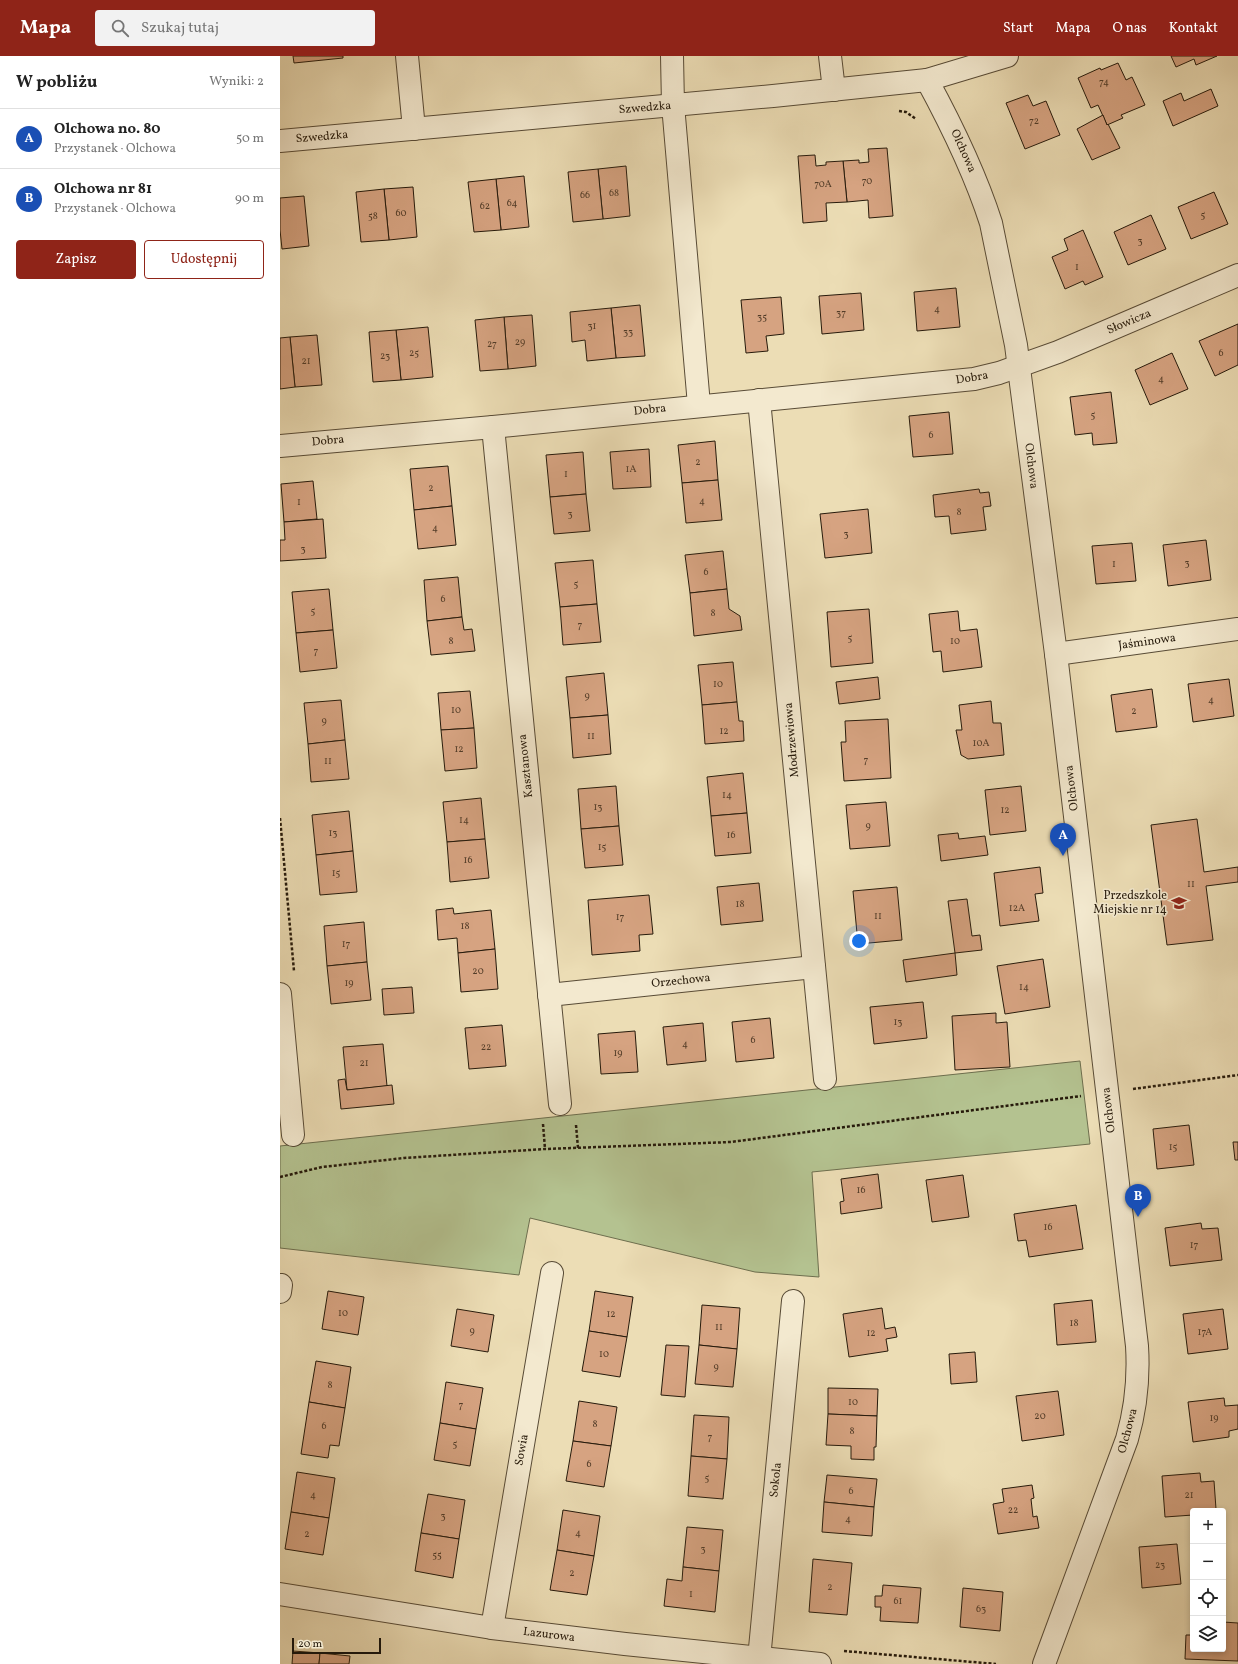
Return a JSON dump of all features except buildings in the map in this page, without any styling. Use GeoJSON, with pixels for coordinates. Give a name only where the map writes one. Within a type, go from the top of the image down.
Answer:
{"type":"FeatureCollection","features":[{"type":"Feature","properties":{"kind":"street"},"geometry":{"type":"LineString","coordinates":[[407,56],[414,129]]}},
{"type":"Feature","properties":{"kind":"street"},"geometry":{"type":"LineString","coordinates":[[672,56],[673,105],[699,405]]}},
{"type":"Feature","properties":{"kind":"street"},"geometry":{"type":"LineString","coordinates":[[830,56],[834,90]]}},
{"type":"Feature","properties":{"kind":"street","name":"Szwedzka"},"geometry":{"type":"LineString","coordinates":[[280,141],[834,90],[927,80],[1007,56]]}},
{"type":"Feature","properties":{"kind":"street","name":"Olchowa"},"geometry":{"type":"LineString","coordinates":[[927,80],[953,129],[986,208],[991,223],[1014,332],[1056,654],[1133,1301],[1138,1367],[1135,1404],[1127,1439],[1044,1664]]}},
{"type":"Feature","properties":{"kind":"street","name":"Słowicza"},"geometry":{"type":"LineString","coordinates":[[1018,365],[1072,346],[1238,275]]}},
{"type":"Feature","properties":{"kind":"street","name":"Dobra"},"geometry":{"type":"LineString","coordinates":[[280,446],[493,427],[699,405],[974,379],[999,373],[1018,365]]}},
{"type":"Feature","properties":{"kind":"street","name":"Modrzewiowa"},"geometry":{"type":"LineString","coordinates":[[760,400],[825,1079]]}},
{"type":"Feature","properties":{"kind":"street","name":"Kasztanowa"},"geometry":{"type":"LineString","coordinates":[[493,427],[560,1104]]}},
{"type":"Feature","properties":{"kind":"street","name":"Jaśminowa"},"geometry":{"type":"LineString","coordinates":[[1056,654],[1238,629]]}},
{"type":"Feature","properties":{"kind":"street","name":"Orzechowa"},"geometry":{"type":"LineString","coordinates":[[549,996],[814,967]]}},
{"type":"Feature","properties":{"kind":"street"},"geometry":{"type":"LineString","coordinates":[[280,994],[281,1020],[293,1135]]}},
{"type":"Feature","properties":{"kind":"street","name":"Sowia"},"geometry":{"type":"LineString","coordinates":[[492,1628],[552,1273]]}},
{"type":"Feature","properties":{"kind":"street","name":"Sokola"},"geometry":{"type":"LineString","coordinates":[[759,1659],[793,1301]]}},
{"type":"Feature","properties":{"kind":"street","name":"Lazurowa"},"geometry":{"type":"LineString","coordinates":[[280,1594],[492,1628],[759,1659],[820,1664]]}},
{"type":"Feature","properties":{"kind":"path"},"geometry":{"type":"LineString","coordinates":[[894,109],[906,112],[921,124]]}},
{"type":"Feature","properties":{"kind":"path"},"geometry":{"type":"LineString","coordinates":[[1128,1090],[1238,1075]]}},
{"type":"Feature","properties":{"kind":"path"},"geometry":{"type":"LineString","coordinates":[[280,1177],[322,1167],[404,1158],[537,1150],[732,1142],[1085,1096]]}},
{"type":"Feature","properties":{"kind":"green space"},"geometry":{"type":"Polygon","coordinates":[[[1080,1061],[1090,1144],[812,1172],[819,1277],[755,1272],[530,1218],[519,1275],[280,1248],[280,1146],[1080,1061]]]}},
{"type":"Feature","properties":{"kind":"place","name":"Olchowa no. 80"},"geometry":{"type":"Point","coordinates":[1063,856]}},
{"type":"Feature","properties":{"kind":"place","name":"Przedszkole Miejskie nr 14"},"geometry":{"type":"Point","coordinates":[1179,903]}},
{"type":"Feature","properties":{"kind":"place","name":"Olchowa nr 81"},"geometry":{"type":"Point","coordinates":[1138,1217]}}]}
